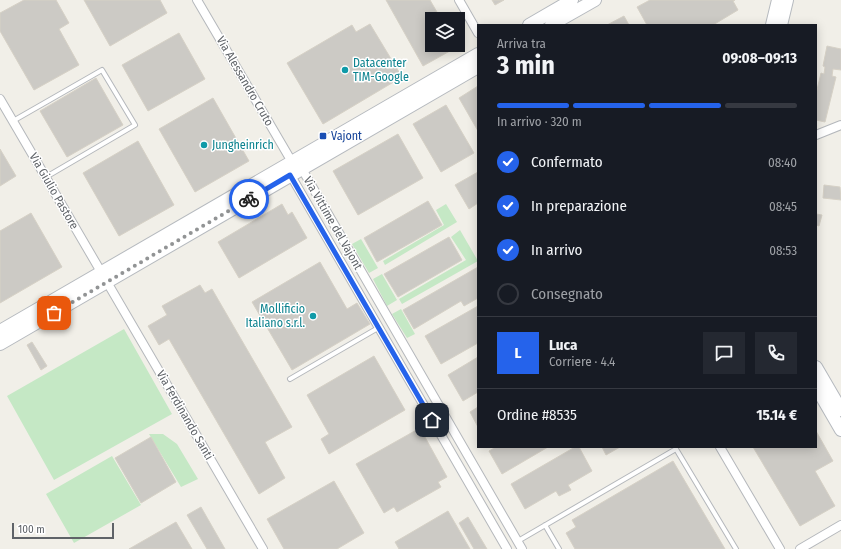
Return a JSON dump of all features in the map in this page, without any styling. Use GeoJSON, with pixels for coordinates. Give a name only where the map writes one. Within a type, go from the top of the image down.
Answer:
{"type":"FeatureCollection","features":[{"type":"Feature","properties":{"kind":"street","name":"Via Alessandro Cruto"},"geometry":{"type":"LineString","coordinates":[[197,0],[297,165]]}},
{"type":"Feature","properties":{"kind":"street"},"geometry":{"type":"LineString","coordinates":[[459,0],[477,31]]}},
{"type":"Feature","properties":{"kind":"street"},"geometry":{"type":"LineString","coordinates":[[531,24],[572,0]]}},
{"type":"Feature","properties":{"kind":"street"},"geometry":{"type":"LineString","coordinates":[[553,24],[594,0]]}},
{"type":"Feature","properties":{"kind":"street"},"geometry":{"type":"LineString","coordinates":[[778,0],[780,24]]}},
{"type":"Feature","properties":{"kind":"street"},"geometry":{"type":"LineString","coordinates":[[780,24],[788,0]]}},
{"type":"Feature","properties":{"kind":"street"},"geometry":{"type":"LineString","coordinates":[[386,114],[477,55]]}},
{"type":"Feature","properties":{"kind":"street"},"geometry":{"type":"LineString","coordinates":[[0,344],[104,277],[183,231],[386,114],[477,68]]}},
{"type":"Feature","properties":{"kind":"street","name":"Via Giulio Pastore"},"geometry":{"type":"LineString","coordinates":[[0,99],[104,277]]}},
{"type":"Feature","properties":{"kind":"street"},"geometry":{"type":"LineString","coordinates":[[817,135],[841,125]]}},
{"type":"Feature","properties":{"kind":"street"},"geometry":{"type":"LineString","coordinates":[[183,231],[290,175],[297,165]]}},
{"type":"Feature","properties":{"kind":"street","name":"Via Vittime del Vajont"},"geometry":{"type":"LineString","coordinates":[[297,165],[355,261],[522,549]]}},
{"type":"Feature","properties":{"kind":"street","name":"Via Vittime del Vajont"},"geometry":{"type":"LineString","coordinates":[[290,175],[507,548]]}},
{"type":"Feature","properties":{"kind":"street"},"geometry":{"type":"LineString","coordinates":[[344,268],[355,261]]}},
{"type":"Feature","properties":{"kind":"street"},"geometry":{"type":"LineString","coordinates":[[0,331],[104,277]]}},
{"type":"Feature","properties":{"kind":"street","name":"Via Ferdinando Santi"},"geometry":{"type":"LineString","coordinates":[[104,277],[263,549]]}},
{"type":"Feature","properties":{"kind":"street"},"geometry":{"type":"LineString","coordinates":[[817,369],[841,410]]}},
{"type":"Feature","properties":{"kind":"street"},"geometry":{"type":"LineString","coordinates":[[817,389],[841,430]]}},
{"type":"Feature","properties":{"kind":"street"},"geometry":{"type":"LineString","coordinates":[[721,448],[777,548]]}},
{"type":"Feature","properties":{"kind":"street"},"geometry":{"type":"LineString","coordinates":[[470,485],[481,479]]}},
{"type":"Feature","properties":{"kind":"street"},"geometry":{"type":"LineString","coordinates":[[800,549],[841,525]]}},
{"type":"Feature","properties":{"kind":"street"},"geometry":{"type":"LineString","coordinates":[[507,548],[517,541]]}},
{"type":"Feature","properties":{"kind":"lane"},"geometry":{"type":"LineString","coordinates":[[13,121],[102,70],[135,125],[46,178]]}},
{"type":"Feature","properties":{"kind":"lane"},"geometry":{"type":"LineString","coordinates":[[290,379],[379,328]]}},
{"type":"Feature","properties":{"kind":"lane"},"geometry":{"type":"LineString","coordinates":[[517,541],[677,448],[736,549]]}},
{"type":"Feature","properties":{"kind":"lane"},"geometry":{"type":"LineString","coordinates":[[545,525],[559,549]]}},
{"type":"Feature","properties":{"kind":"green space"},"geometry":{"type":"Polygon","coordinates":[[[446,204],[457,222],[385,265],[383,261],[444,225],[436,210],[446,204]]]}},
{"type":"Feature","properties":{"kind":"green space"},"geometry":{"type":"Polygon","coordinates":[[[460,230],[477,262],[402,304],[399,299],[466,260],[451,237],[460,230]]]}},
{"type":"Feature","properties":{"kind":"green space"},"geometry":{"type":"Polygon","coordinates":[[[361,239],[378,268],[369,273],[352,244],[361,239]]]}},
{"type":"Feature","properties":{"kind":"green space"},"geometry":{"type":"Polygon","coordinates":[[[382,274],[397,300],[387,306],[373,279],[382,274]]]}},
{"type":"Feature","properties":{"kind":"green space"},"geometry":{"type":"Polygon","coordinates":[[[401,309],[415,334],[407,338],[392,314],[401,309]]]}},
{"type":"Feature","properties":{"kind":"green space"},"geometry":{"type":"Polygon","coordinates":[[[124,329],[172,414],[54,480],[7,396],[124,329]]]}},
{"type":"Feature","properties":{"kind":"green space"},"geometry":{"type":"Polygon","coordinates":[[[149,434],[163,434],[177,444],[198,479],[181,487],[149,434]]]}},
{"type":"Feature","properties":{"kind":"green space"},"geometry":{"type":"Polygon","coordinates":[[[112,456],[141,505],[74,543],[46,494],[112,456]]]}},
{"type":"Feature","properties":{"kind":"building"},"geometry":{"type":"Polygon","coordinates":[[[24,0],[56,0],[69,23],[59,29],[79,65],[34,90],[0,31],[0,13],[24,0]]]}},
{"type":"Feature","properties":{"kind":"building"},"geometry":{"type":"Polygon","coordinates":[[[84,0],[160,0],[167,13],[110,46],[84,0]]]}},
{"type":"Feature","properties":{"kind":"building","name":"Datacenter TIM-Google"},"geometry":{"type":"Polygon","coordinates":[[[386,0],[430,0],[437,12],[425,12],[425,52],[448,52],[423,66],[386,0]]]}},
{"type":"Feature","properties":{"kind":"building"},"geometry":{"type":"Polygon","coordinates":[[[492,0],[504,0],[495,5],[492,0]]]}},
{"type":"Feature","properties":{"kind":"building"},"geometry":{"type":"Polygon","coordinates":[[[650,0],[735,0],[733,1],[738,10],[715,24],[646,24],[637,7],[650,0]]]}},
{"type":"Feature","properties":{"kind":"building"},"geometry":{"type":"Polygon","coordinates":[[[624,16],[628,24],[609,24],[624,16]]]}},
{"type":"Feature","properties":{"kind":"building","name":"Datacenter TIM-Google"},"geometry":{"type":"Polygon","coordinates":[[[370,24],[402,77],[323,124],[287,63],[352,25],[356,32],[370,24]]]}},
{"type":"Feature","properties":{"kind":"building"},"geometry":{"type":"Polygon","coordinates":[[[179,33],[205,79],[148,111],[122,65],[179,33]]]}},
{"type":"Feature","properties":{"kind":"building"},"geometry":{"type":"Polygon","coordinates":[[[827,46],[841,49],[841,70],[833,69],[832,76],[836,77],[825,122],[817,120],[817,90],[821,73],[824,74],[825,67],[823,66],[827,46]]]}},
{"type":"Feature","properties":{"kind":"building"},"geometry":{"type":"Polygon","coordinates":[[[96,78],[123,125],[67,157],[40,111],[96,78]]]}},
{"type":"Feature","properties":{"kind":"building"},"geometry":{"type":"Polygon","coordinates":[[[477,87],[477,129],[459,98],[477,87]]]}},
{"type":"Feature","properties":{"kind":"building","name":"Jungheinrich"},"geometry":{"type":"Polygon","coordinates":[[[213,98],[249,161],[195,192],[159,129],[213,98]]]}},
{"type":"Feature","properties":{"kind":"building"},"geometry":{"type":"Polygon","coordinates":[[[446,105],[474,153],[441,172],[413,124],[446,105]]]}},
{"type":"Feature","properties":{"kind":"building"},"geometry":{"type":"Polygon","coordinates":[[[398,134],[423,178],[358,215],[333,171],[398,134]]]}},
{"type":"Feature","properties":{"kind":"building"},"geometry":{"type":"Polygon","coordinates":[[[138,141],[174,205],[119,236],[83,173],[138,141]]]}},
{"type":"Feature","properties":{"kind":"building"},"geometry":{"type":"Polygon","coordinates":[[[0,149],[16,176],[0,186],[0,149]]]}},
{"type":"Feature","properties":{"kind":"building"},"geometry":{"type":"Polygon","coordinates":[[[477,173],[477,204],[469,209],[455,185],[477,173]]]}},
{"type":"Feature","properties":{"kind":"building"},"geometry":{"type":"Polygon","coordinates":[[[824,185],[840,187],[841,200],[823,198],[824,185]]]}},
{"type":"Feature","properties":{"kind":"building"},"geometry":{"type":"Polygon","coordinates":[[[428,201],[442,225],[377,262],[364,238],[428,201]]]}},
{"type":"Feature","properties":{"kind":"building"},"geometry":{"type":"Polygon","coordinates":[[[282,204],[288,215],[292,212],[307,238],[239,278],[218,242],[282,204]]]}},
{"type":"Feature","properties":{"kind":"building"},"geometry":{"type":"Polygon","coordinates":[[[31,213],[62,267],[0,303],[0,231],[31,213]]]}},
{"type":"Feature","properties":{"kind":"building"},"geometry":{"type":"Polygon","coordinates":[[[817,214],[822,215],[819,226],[817,225],[817,214]]]}},
{"type":"Feature","properties":{"kind":"building"},"geometry":{"type":"Polygon","coordinates":[[[449,237],[462,260],[398,297],[384,274],[449,237]]]}},
{"type":"Feature","properties":{"kind":"building","name":"Mollificio Italiano s.r.l."},"geometry":{"type":"Polygon","coordinates":[[[320,262],[347,309],[357,303],[370,324],[292,370],[252,302],[320,262]]]}},
{"type":"Feature","properties":{"kind":"building"},"geometry":{"type":"Polygon","coordinates":[[[477,268],[477,299],[464,306],[461,301],[414,329],[403,310],[477,268]]]}},
{"type":"Feature","properties":{"kind":"building"},"geometry":{"type":"Polygon","coordinates":[[[200,285],[205,293],[212,289],[292,427],[265,442],[285,478],[259,494],[169,339],[159,345],[148,326],[167,315],[162,306],[200,285]]]}},
{"type":"Feature","properties":{"kind":"building"},"geometry":{"type":"Polygon","coordinates":[[[477,307],[477,344],[441,364],[425,336],[477,307]]]}},
{"type":"Feature","properties":{"kind":"building"},"geometry":{"type":"Polygon","coordinates":[[[32,342],[47,366],[41,370],[27,345],[32,342]]]}},
{"type":"Feature","properties":{"kind":"building"},"geometry":{"type":"Polygon","coordinates":[[[374,356],[405,410],[329,454],[321,439],[329,434],[307,395],[374,356]]]}},
{"type":"Feature","properties":{"kind":"building"},"geometry":{"type":"Polygon","coordinates":[[[477,358],[477,393],[463,401],[448,375],[477,358]]]}},
{"type":"Feature","properties":{"kind":"building"},"geometry":{"type":"Polygon","coordinates":[[[477,408],[477,425],[470,412],[477,408]]]}},
{"type":"Feature","properties":{"kind":"building"},"geometry":{"type":"Polygon","coordinates":[[[420,428],[447,477],[438,482],[441,487],[397,512],[394,507],[384,513],[356,464],[420,428]]]}},
{"type":"Feature","properties":{"kind":"building"},"geometry":{"type":"Polygon","coordinates":[[[817,433],[833,461],[815,471],[835,506],[800,526],[754,448],[817,448],[817,433]]]}},
{"type":"Feature","properties":{"kind":"building"},"geometry":{"type":"Polygon","coordinates":[[[151,437],[176,482],[141,503],[115,458],[151,437]]]}},
{"type":"Feature","properties":{"kind":"building"},"geometry":{"type":"Polygon","coordinates":[[[494,448],[546,448],[502,474],[489,451],[494,448]]]}},
{"type":"Feature","properties":{"kind":"building"},"geometry":{"type":"Polygon","coordinates":[[[573,448],[580,448],[592,471],[568,485],[571,490],[559,496],[556,491],[525,509],[511,484],[573,448]]]}},
{"type":"Feature","properties":{"kind":"building"},"geometry":{"type":"Polygon","coordinates":[[[602,448],[618,448],[606,455],[602,448]]]}},
{"type":"Feature","properties":{"kind":"building"},"geometry":{"type":"Polygon","coordinates":[[[673,461],[725,549],[575,549],[566,533],[576,527],[572,520],[673,461]]]}},
{"type":"Feature","properties":{"kind":"building"},"geometry":{"type":"Polygon","coordinates":[[[334,481],[364,533],[337,549],[284,549],[267,519],[334,481]]]}},
{"type":"Feature","properties":{"kind":"building"},"geometry":{"type":"Polygon","coordinates":[[[201,507],[225,549],[207,549],[187,515],[201,507]]]}},
{"type":"Feature","properties":{"kind":"building"},"geometry":{"type":"Polygon","coordinates":[[[448,511],[470,549],[399,549],[395,542],[448,511]]]}},
{"type":"Feature","properties":{"kind":"building"},"geometry":{"type":"Polygon","coordinates":[[[468,517],[487,549],[474,549],[459,523],[468,517]]]}},
{"type":"Feature","properties":{"kind":"building"},"geometry":{"type":"Polygon","coordinates":[[[176,522],[192,549],[129,549],[176,522]]]}},
{"type":"Feature","properties":{"kind":"way so far"},"geometry":{"type":"LineString","coordinates":[[54,313],[249,199]]}},
{"type":"Feature","properties":{"kind":"place","name":"Datacenter TIM-Google"},"geometry":{"type":"Point","coordinates":[345,70]}},
{"type":"Feature","properties":{"kind":"place","name":"Vajont"},"geometry":{"type":"Point","coordinates":[323,136]}},
{"type":"Feature","properties":{"kind":"place","name":"Jungheinrich"},"geometry":{"type":"Point","coordinates":[204,145]}},
{"type":"Feature","properties":{"kind":"place","name":"Mollificio Italiano s.r.l."},"geometry":{"type":"Point","coordinates":[313,316]}},
{"type":"Feature","properties":{"kind":"route"},"geometry":{"type":"LineString","coordinates":[[249,199],[290,175],[432,420]]}}]}
